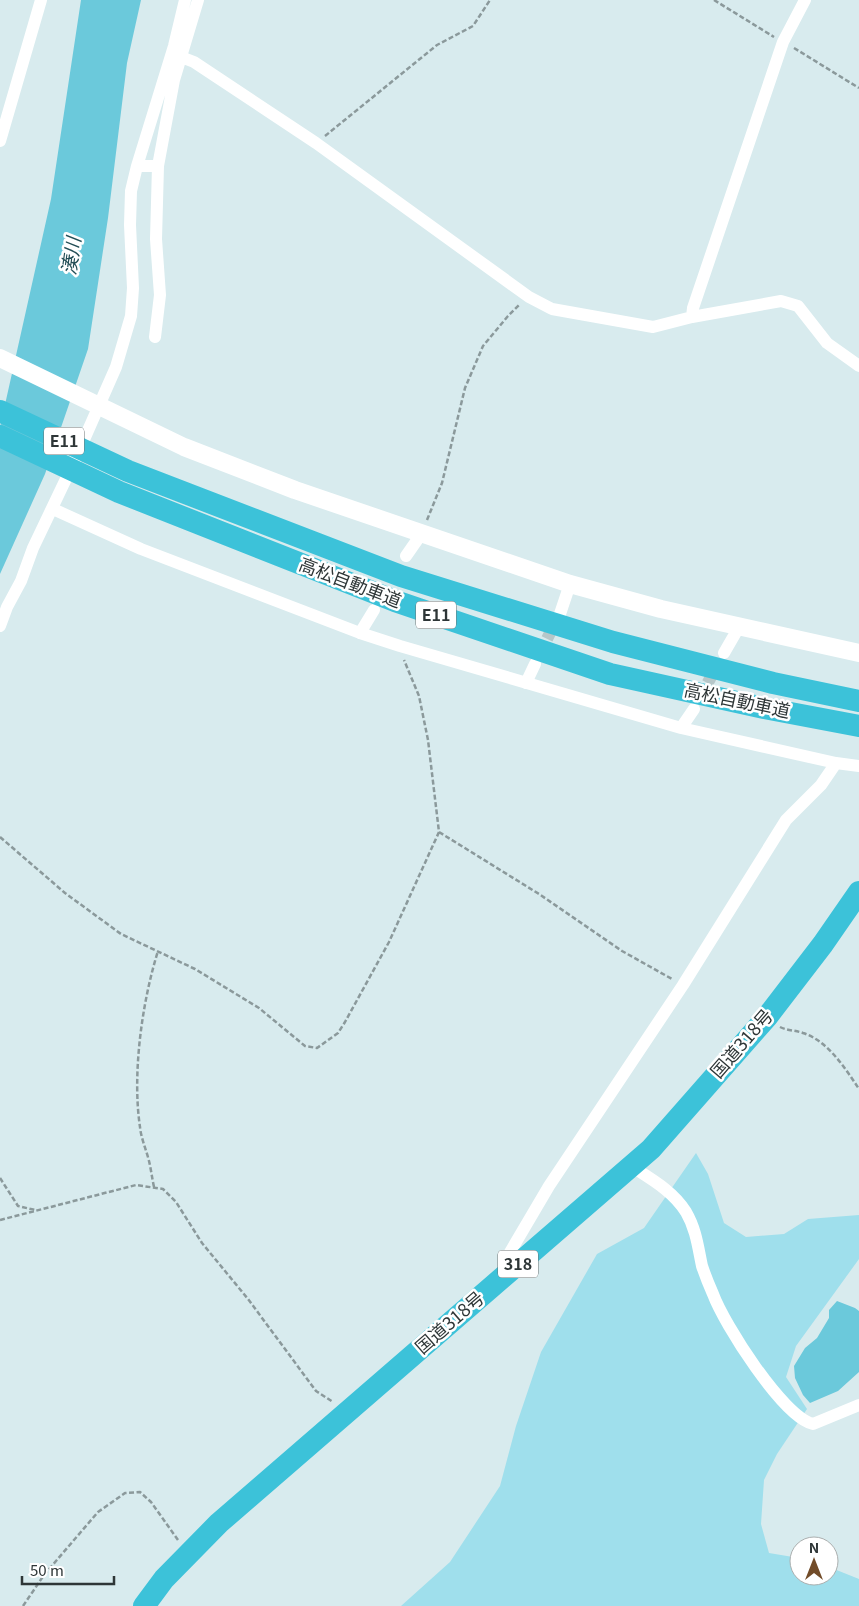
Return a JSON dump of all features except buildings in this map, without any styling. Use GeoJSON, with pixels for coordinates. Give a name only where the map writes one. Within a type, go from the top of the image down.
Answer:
{"type":"FeatureCollection","features":[{"type":"Feature","properties":{"kind":"highway","name":"高松自動車道"},"geometry":{"type":"LineString","coordinates":[[0,411],[128,470],[401,576],[613,642],[773,683],[859,701]]}},
{"type":"Feature","properties":{"kind":"highway","name":"高松自動車道"},"geometry":{"type":"LineString","coordinates":[[0,436],[119,492],[395,601],[592,668],[610,674],[764,708],[859,726]]}},
{"type":"Feature","properties":{"kind":"highway","name":"国道318号"},"geometry":{"type":"LineString","coordinates":[[144,1606],[164,1579],[219,1522],[652,1149],[766,1018],[823,944],[859,892]]}},
{"type":"Feature","properties":{"kind":"street"},"geometry":{"type":"LineString","coordinates":[[0,141],[41,0]]}},
{"type":"Feature","properties":{"kind":"street"},"geometry":{"type":"LineString","coordinates":[[0,626],[7,607],[21,581],[33,548],[53,509],[116,367],[131,316],[133,288],[130,217],[132,191],[137,166],[174,46],[185,0]]}},
{"type":"Feature","properties":{"kind":"street"},"geometry":{"type":"LineString","coordinates":[[155,336],[160,295],[156,239],[158,166],[174,80],[198,0]]}},
{"type":"Feature","properties":{"kind":"street"},"geometry":{"type":"LineString","coordinates":[[692,317],[693,308],[783,42],[805,0]]}},
{"type":"Feature","properties":{"kind":"street"},"geometry":{"type":"LineString","coordinates":[[182,57],[194,62],[316,143],[529,296],[552,309],[653,327],[692,317],[781,301],[798,306],[827,343],[859,366]]}},
{"type":"Feature","properties":{"kind":"street"},"geometry":{"type":"LineString","coordinates":[[137,166],[158,166]]}},
{"type":"Feature","properties":{"kind":"street"},"geometry":{"type":"LineString","coordinates":[[0,358],[184,447],[295,490],[570,584],[661,609],[859,653]]}},
{"type":"Feature","properties":{"kind":"street"},"geometry":{"type":"LineString","coordinates":[[53,509],[141,549],[360,633],[400,646],[681,728],[836,763],[859,766]]}},
{"type":"Feature","properties":{"kind":"street"},"geometry":{"type":"LineString","coordinates":[[406,556],[422,533]]}},
{"type":"Feature","properties":{"kind":"street"},"geometry":{"type":"LineString","coordinates":[[560,614],[570,584]]}},
{"type":"Feature","properties":{"kind":"street"},"geometry":{"type":"LineString","coordinates":[[360,633],[374,610]]}},
{"type":"Feature","properties":{"kind":"street"},"geometry":{"type":"LineString","coordinates":[[724,653],[739,627]]}},
{"type":"Feature","properties":{"kind":"street"},"geometry":{"type":"LineString","coordinates":[[526,683],[534,664]]}},
{"type":"Feature","properties":{"kind":"street"},"geometry":{"type":"LineString","coordinates":[[681,728],[694,709]]}},
{"type":"Feature","properties":{"kind":"street"},"geometry":{"type":"LineString","coordinates":[[515,1266],[509,1254],[549,1186],[683,985],[786,820],[822,785],[836,763]]}},
{"type":"Feature","properties":{"kind":"street"},"geometry":{"type":"LineString","coordinates":[[631,1166],[664,1187],[685,1210],[695,1229],[703,1268],[713,1296],[734,1335],[776,1394],[802,1420],[813,1424],[859,1405]]}},
{"type":"Feature","properties":{"kind":"path"},"geometry":{"type":"LineString","coordinates":[[316,143],[437,45],[473,26],[490,0]]}},
{"type":"Feature","properties":{"kind":"path"},"geometry":{"type":"LineString","coordinates":[[422,533],[442,483],[465,388],[483,346],[508,316],[529,296]]}},
{"type":"Feature","properties":{"kind":"path"},"geometry":{"type":"LineString","coordinates":[[0,837],[65,893],[121,934],[196,969],[259,1008],[304,1046],[317,1048],[338,1032],[350,1014],[389,942],[439,832],[428,740],[419,696],[400,646]]}},
{"type":"Feature","properties":{"kind":"path"},"geometry":{"type":"LineString","coordinates":[[439,832],[539,894],[622,951],[683,985]]}},
{"type":"Feature","properties":{"kind":"path"},"geometry":{"type":"LineString","coordinates":[[154,1187],[140,1128],[136,1080],[151,972],[158,951]]}},
{"type":"Feature","properties":{"kind":"path"},"geometry":{"type":"LineString","coordinates":[[766,1018],[786,1030],[803,1033],[820,1042],[843,1066],[859,1089]]}},
{"type":"Feature","properties":{"kind":"path"},"geometry":{"type":"LineString","coordinates":[[0,1178],[18,1206],[38,1210]]}},
{"type":"Feature","properties":{"kind":"path"},"geometry":{"type":"LineString","coordinates":[[0,1220],[136,1186],[163,1189],[176,1202],[202,1243],[248,1299],[316,1391],[347,1412]]}},
{"type":"Feature","properties":{"kind":"path"},"geometry":{"type":"LineString","coordinates":[[23,1606],[44,1575],[98,1512],[125,1494],[140,1492],[151,1502],[188,1554]]}},
{"type":"Feature","properties":{"kind":"shaded area"},"geometry":{"type":"Polygon","coordinates":[[[696,1153],[708,1174],[724,1223],[746,1237],[784,1234],[808,1219],[859,1215],[859,1259],[796,1346],[786,1377],[807,1409],[777,1454],[764,1480],[761,1524],[769,1553],[789,1556],[789,1586],[839,1586],[839,1571],[859,1579],[859,1606],[401,1606],[450,1562],[500,1486],[516,1426],[541,1352],[597,1254],[644,1228],[696,1153]]]}},
{"type":"Feature","properties":{"kind":"water","name":"湊川"},"geometry":{"type":"Polygon","coordinates":[[[81,0],[141,0],[127,63],[108,218],[88,349],[45,474],[0,574],[0,427],[51,199],[81,0]]]}},
{"type":"Feature","properties":{"kind":"water"},"geometry":{"type":"Polygon","coordinates":[[[837,1301],[859,1311],[859,1372],[838,1391],[810,1403],[803,1395],[795,1378],[794,1366],[805,1348],[817,1338],[829,1318],[829,1310],[837,1301]]]}},
{"type":"Feature","properties":{"kind":"tunnel"},"geometry":{"type":"LineString","coordinates":[[539,655],[557,619]]}},
{"type":"Feature","properties":{"kind":"tunnel"},"geometry":{"type":"LineString","coordinates":[[699,699],[718,664]]}}]}
